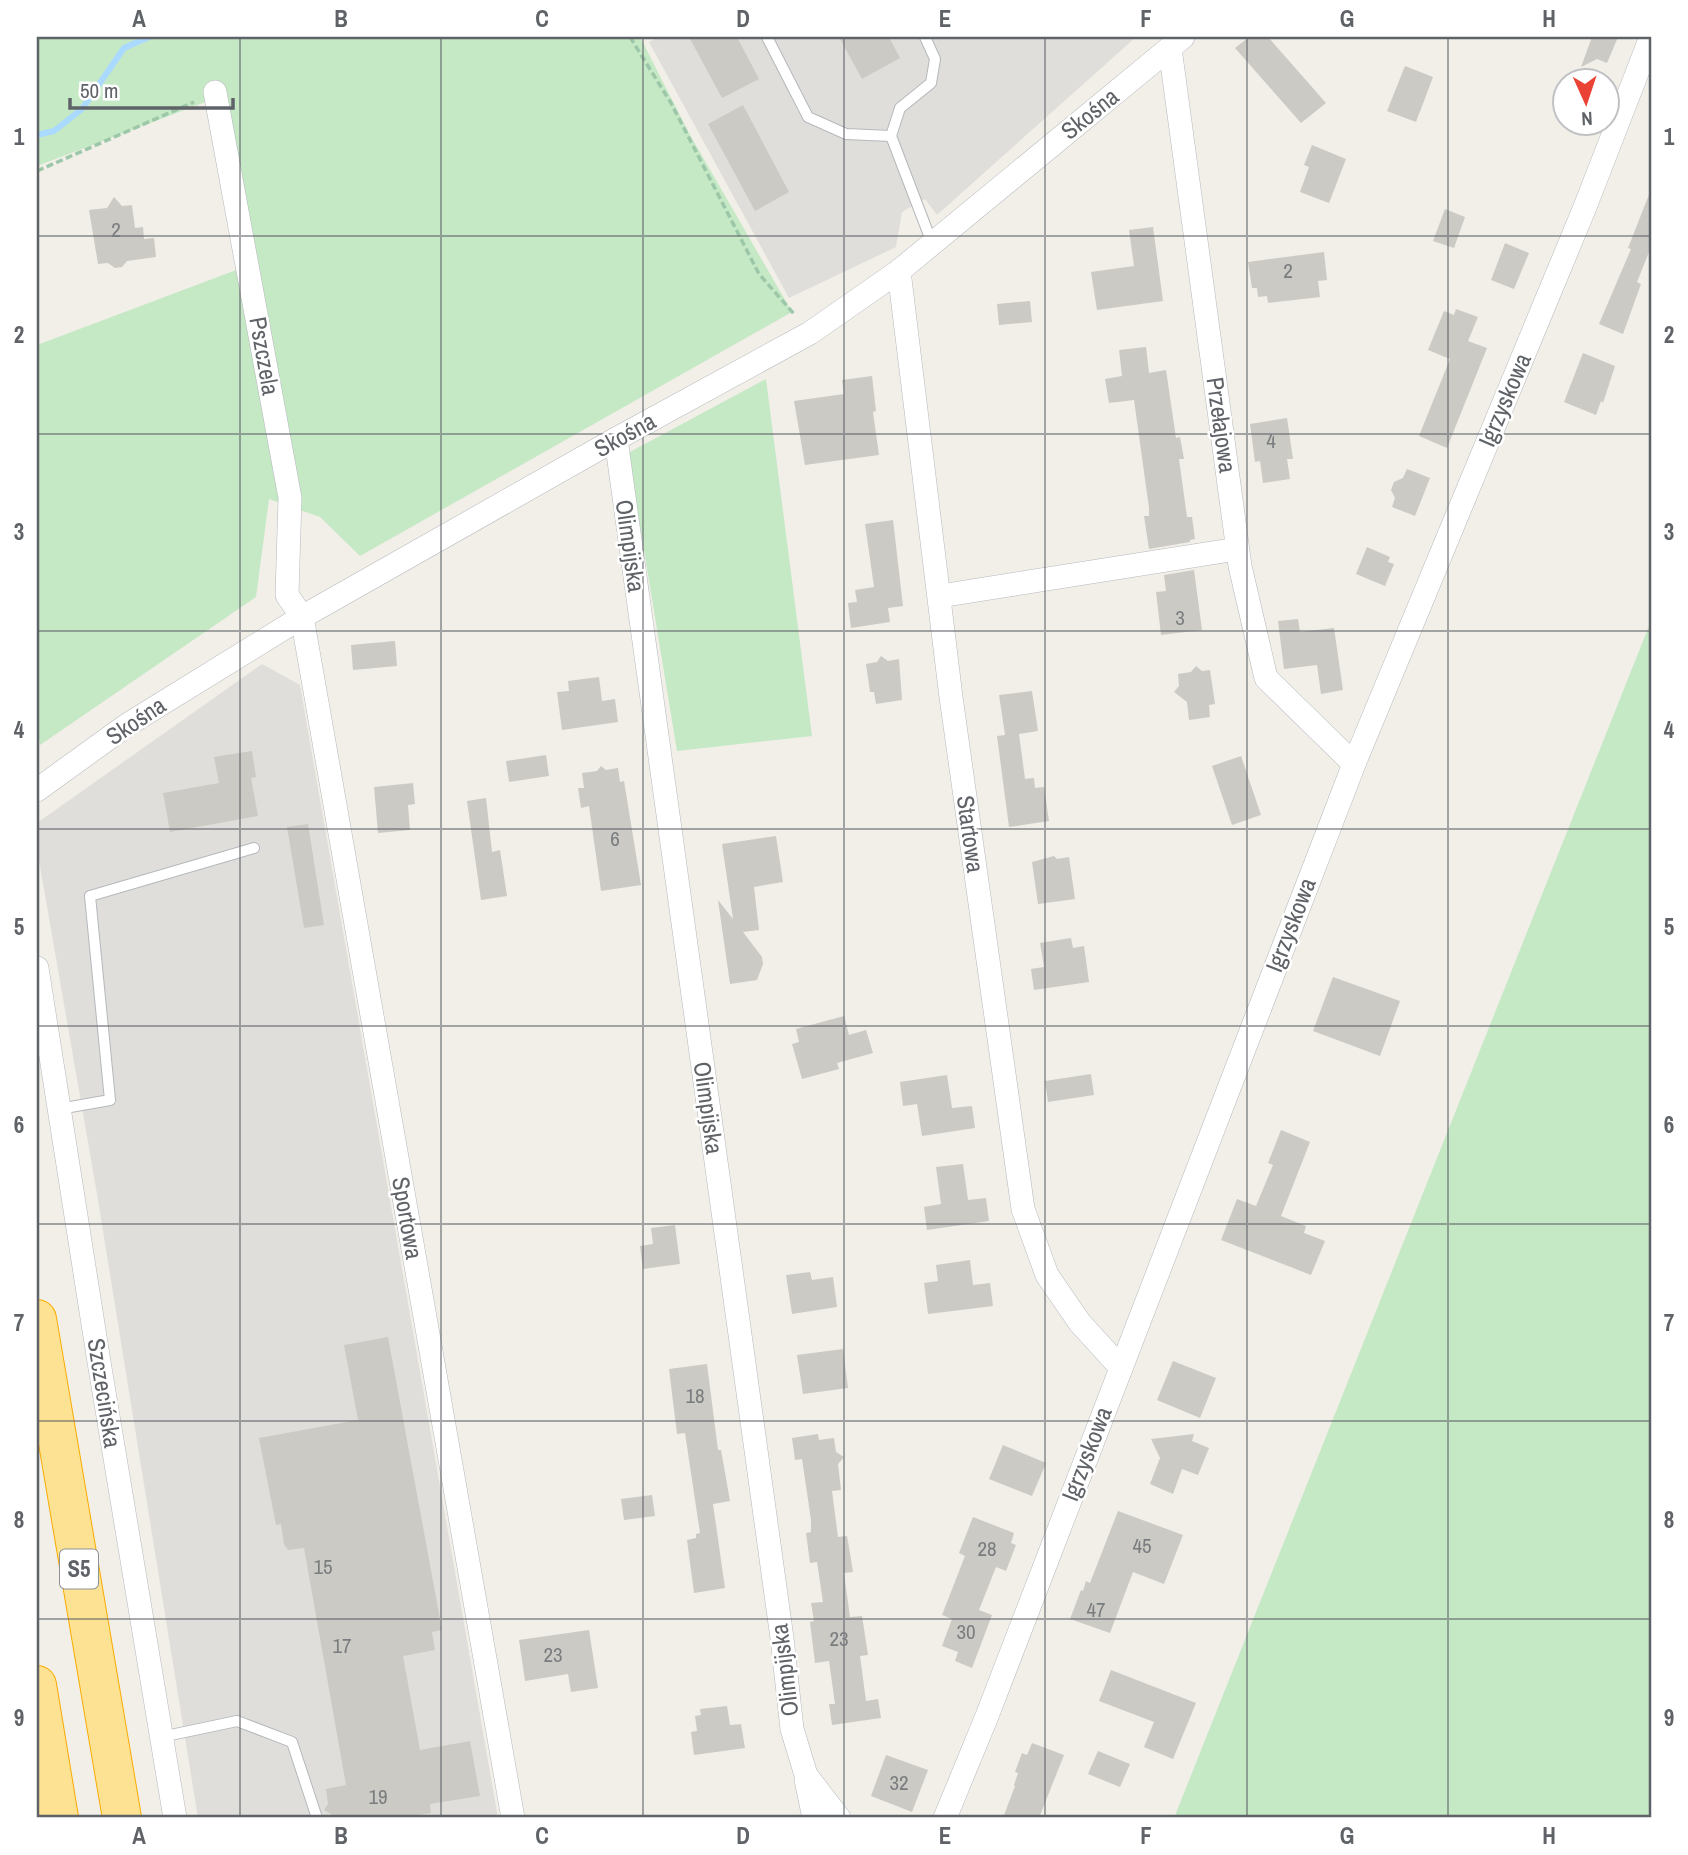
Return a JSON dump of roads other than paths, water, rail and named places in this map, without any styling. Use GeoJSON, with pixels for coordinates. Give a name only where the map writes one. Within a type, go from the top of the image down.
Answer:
{"type":"FeatureCollection","features":[{"type":"Feature","properties":{"kind":"highway","name":"S5"},"geometry":{"type":"LineString","coordinates":[[37,1319],[122,1818]]}},
{"type":"Feature","properties":{"kind":"highway"},"geometry":{"type":"LineString","coordinates":[[37,1685],[60,1818]]}},
{"type":"Feature","properties":{"kind":"street","name":"Igrzyskowa"},"geometry":{"type":"LineString","coordinates":[[945,1818],[987,1716],[1354,764],[1586,207],[1651,37]]}},
{"type":"Feature","properties":{"kind":"street","name":"Przełajowa"},"geometry":{"type":"LineString","coordinates":[[1176,42],[1237,549],[1265,677],[1354,764]]}},
{"type":"Feature","properties":{"kind":"street","name":"Skośna"},"geometry":{"type":"LineString","coordinates":[[37,790],[127,725],[302,617],[615,439],[810,333],[899,271],[1176,42]]}},
{"type":"Feature","properties":{"kind":"street","name":"Pszczela"},"geometry":{"type":"LineString","coordinates":[[215,92],[290,498],[287,595],[302,617]]}},
{"type":"Feature","properties":{"kind":"street","name":"Startowa"},"geometry":{"type":"LineString","coordinates":[[899,271],[951,697],[1023,1209],[1047,1275],[1080,1323],[1121,1368]]}},
{"type":"Feature","properties":{"kind":"street","name":"Olimpijska"},"geometry":{"type":"LineString","coordinates":[[615,439],[782,1638],[792,1729],[806,1775],[814,1818]]}},
{"type":"Feature","properties":{"kind":"street"},"geometry":{"type":"LineString","coordinates":[[940,596],[1237,549]]}},
{"type":"Feature","properties":{"kind":"street","name":"Sportowa"},"geometry":{"type":"LineString","coordinates":[[302,617],[513,1818]]}},
{"type":"Feature","properties":{"kind":"street","name":"Szczecińska"},"geometry":{"type":"LineString","coordinates":[[37,968],[175,1818]]}},
{"type":"Feature","properties":{"kind":"street","name":"Olimpijska"},"geometry":{"type":"LineString","coordinates":[[806,1775],[839,1818]]}},
{"type":"Feature","properties":{"kind":"lane"},"geometry":{"type":"LineString","coordinates":[[766,37],[808,117],[846,134],[891,136]]}},
{"type":"Feature","properties":{"kind":"lane"},"geometry":{"type":"LineString","coordinates":[[925,37],[935,59],[931,83],[900,108],[891,136],[933,243]]}},
{"type":"Feature","properties":{"kind":"lane"},"geometry":{"type":"LineString","coordinates":[[59,1109],[110,1100],[89,896],[254,848]]}},
{"type":"Feature","properties":{"kind":"lane"},"geometry":{"type":"LineString","coordinates":[[161,1737],[237,1721],[292,1742],[317,1818]]}},
{"type":"Feature","properties":{"kind":"waterway"},"geometry":{"type":"LineString","coordinates":[[37,135],[54,131],[82,109],[124,48],[149,37]]}}]}
